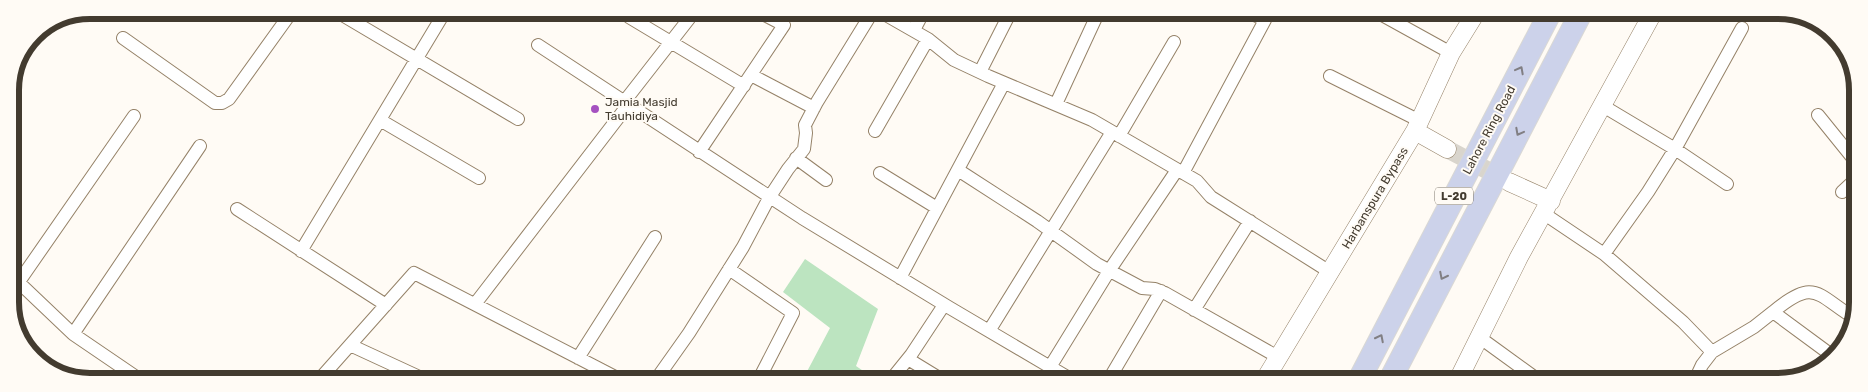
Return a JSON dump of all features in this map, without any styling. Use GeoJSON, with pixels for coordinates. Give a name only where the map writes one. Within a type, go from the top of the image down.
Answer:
{"type":"FeatureCollection","features":[{"type":"Feature","properties":{"kind":"highway","name":"Lahore Ring Road"},"geometry":{"type":"LineString","coordinates":[[1363,373],[1547,19]]}},
{"type":"Feature","properties":{"kind":"highway","name":"L-20"},"geometry":{"type":"LineString","coordinates":[[1394,373],[1578,19]]}},
{"type":"Feature","properties":{"kind":"street"},"geometry":{"type":"LineString","coordinates":[[123,38],[215,102],[222,103],[229,99],[287,19]]}},
{"type":"Feature","properties":{"kind":"street"},"geometry":{"type":"LineString","coordinates":[[349,19],[518,118]]}},
{"type":"Feature","properties":{"kind":"street"},"geometry":{"type":"LineString","coordinates":[[301,251],[441,19]]}},
{"type":"Feature","properties":{"kind":"street"},"geometry":{"type":"LineString","coordinates":[[631,19],[671,42],[747,80],[814,108]]}},
{"type":"Feature","properties":{"kind":"street"},"geometry":{"type":"LineString","coordinates":[[475,304],[688,19]]}},
{"type":"Feature","properties":{"kind":"street"},"geometry":{"type":"LineString","coordinates":[[699,152],[784,25],[772,19]]}},
{"type":"Feature","properties":{"kind":"street"},"geometry":{"type":"LineString","coordinates":[[661,373],[689,333],[729,269],[769,198],[804,149],[805,125],[868,19]]}},
{"type":"Feature","properties":{"kind":"street"},"geometry":{"type":"LineString","coordinates":[[894,19],[928,39],[954,60],[1092,120],[1197,182],[1211,197],[1330,272]]}},
{"type":"Feature","properties":{"kind":"street"},"geometry":{"type":"LineString","coordinates":[[914,30],[920,19]]}},
{"type":"Feature","properties":{"kind":"street"},"geometry":{"type":"LineString","coordinates":[[980,72],[1007,19]]}},
{"type":"Feature","properties":{"kind":"street"},"geometry":{"type":"LineString","coordinates":[[1056,104],[1095,19]]}},
{"type":"Feature","properties":{"kind":"street"},"geometry":{"type":"LineString","coordinates":[[1050,367],[1109,271],[1180,172],[1265,20],[1263,19]]}},
{"type":"Feature","properties":{"kind":"street"},"geometry":{"type":"LineString","coordinates":[[1390,19],[1451,52]]}},
{"type":"Feature","properties":{"kind":"street","name":"Harbanspura Bypass"},"geometry":{"type":"LineString","coordinates":[[1269,373],[1418,126],[1451,52],[1472,19]]}},
{"type":"Feature","properties":{"kind":"street"},"geometry":{"type":"LineString","coordinates":[[1461,373],[1519,257],[1650,19]]}},
{"type":"Feature","properties":{"kind":"street"},"geometry":{"type":"LineString","coordinates":[[1604,254],[1648,192],[1675,148],[1742,28]]}},
{"type":"Feature","properties":{"kind":"street"},"geometry":{"type":"LineString","coordinates":[[875,131],[928,39]]}},
{"type":"Feature","properties":{"kind":"street"},"geometry":{"type":"LineString","coordinates":[[989,331],[1051,231],[1116,134],[1174,42]]}},
{"type":"Feature","properties":{"kind":"street"},"geometry":{"type":"LineString","coordinates":[[538,45],[769,198],[944,305],[1060,373]]}},
{"type":"Feature","properties":{"kind":"street"},"geometry":{"type":"LineString","coordinates":[[1330,76],[1418,126],[1447,149]]}},
{"type":"Feature","properties":{"kind":"street"},"geometry":{"type":"LineString","coordinates":[[900,278],[1004,83]]}},
{"type":"Feature","properties":{"kind":"street"},"geometry":{"type":"LineString","coordinates":[[1603,106],[1675,148],[1727,184]]}},
{"type":"Feature","properties":{"kind":"street"},"geometry":{"type":"LineString","coordinates":[[1818,115],[1849,153]]}},
{"type":"Feature","properties":{"kind":"street"},"geometry":{"type":"LineString","coordinates":[[19,274],[134,116]]}},
{"type":"Feature","properties":{"kind":"street"},"geometry":{"type":"LineString","coordinates":[[380,120],[479,178]]}},
{"type":"Feature","properties":{"kind":"street"},"geometry":{"type":"LineString","coordinates":[[73,334],[200,146]]}},
{"type":"Feature","properties":{"kind":"street"},"geometry":{"type":"LineString","coordinates":[[796,158],[826,180]]}},
{"type":"Feature","properties":{"kind":"street"},"geometry":{"type":"LineString","coordinates":[[958,170],[1051,231],[1097,264],[1142,288],[1161,291],[1278,357]]}},
{"type":"Feature","properties":{"kind":"street"},"geometry":{"type":"LineString","coordinates":[[880,173],[938,208]]}},
{"type":"Feature","properties":{"kind":"street"},"geometry":{"type":"LineString","coordinates":[[1509,182],[1547,207],[1604,254],[1684,322],[1712,352]]}},
{"type":"Feature","properties":{"kind":"street"},"geometry":{"type":"LineString","coordinates":[[1842,192],[1849,186]]}},
{"type":"Feature","properties":{"kind":"street"},"geometry":{"type":"LineString","coordinates":[[237,209],[386,305]]}},
{"type":"Feature","properties":{"kind":"street"},"geometry":{"type":"LineString","coordinates":[[1194,310],[1250,221]]}},
{"type":"Feature","properties":{"kind":"street"},"geometry":{"type":"LineString","coordinates":[[578,358],[655,237]]}},
{"type":"Feature","properties":{"kind":"street"},"geometry":{"type":"LineString","coordinates":[[729,269],[793,313],[762,373]]}},
{"type":"Feature","properties":{"kind":"street"},"geometry":{"type":"LineString","coordinates":[[325,373],[414,273],[607,373]]}},
{"type":"Feature","properties":{"kind":"street"},"geometry":{"type":"LineString","coordinates":[[19,283],[73,334],[124,373]]}},
{"type":"Feature","properties":{"kind":"street"},"geometry":{"type":"LineString","coordinates":[[1113,373],[1161,291]]}},
{"type":"Feature","properties":{"kind":"street"},"geometry":{"type":"LineString","coordinates":[[1698,373],[1712,352],[1754,327],[1795,296],[1812,292],[1822,295],[1848,313]]}},
{"type":"Feature","properties":{"kind":"street"},"geometry":{"type":"LineString","coordinates":[[897,373],[944,305]]}},
{"type":"Feature","properties":{"kind":"street"},"geometry":{"type":"LineString","coordinates":[[1774,312],[1828,353]]}},
{"type":"Feature","properties":{"kind":"street"},"geometry":{"type":"LineString","coordinates":[[1478,337],[1528,373]]}},
{"type":"Feature","properties":{"kind":"street"},"geometry":{"type":"LineString","coordinates":[[350,345],[411,373]]}},
{"type":"Feature","properties":{"kind":"street"},"geometry":{"type":"LineString","coordinates":[[908,359],[931,373]]}},
{"type":"Feature","properties":{"kind":"green space"},"geometry":{"type":"Polygon","coordinates":[[[805,259],[878,309],[856,366],[866,373],[806,373],[830,328],[783,292],[805,259]]]}},
{"type":"Feature","properties":{"kind":"tunnel"},"geometry":{"type":"LineString","coordinates":[[1447,149],[1506,180]]}},
{"type":"Feature","properties":{"kind":"place","name":"Jamia Masjid Tauhidiya"},"geometry":{"type":"Point","coordinates":[595,109]}}]}
